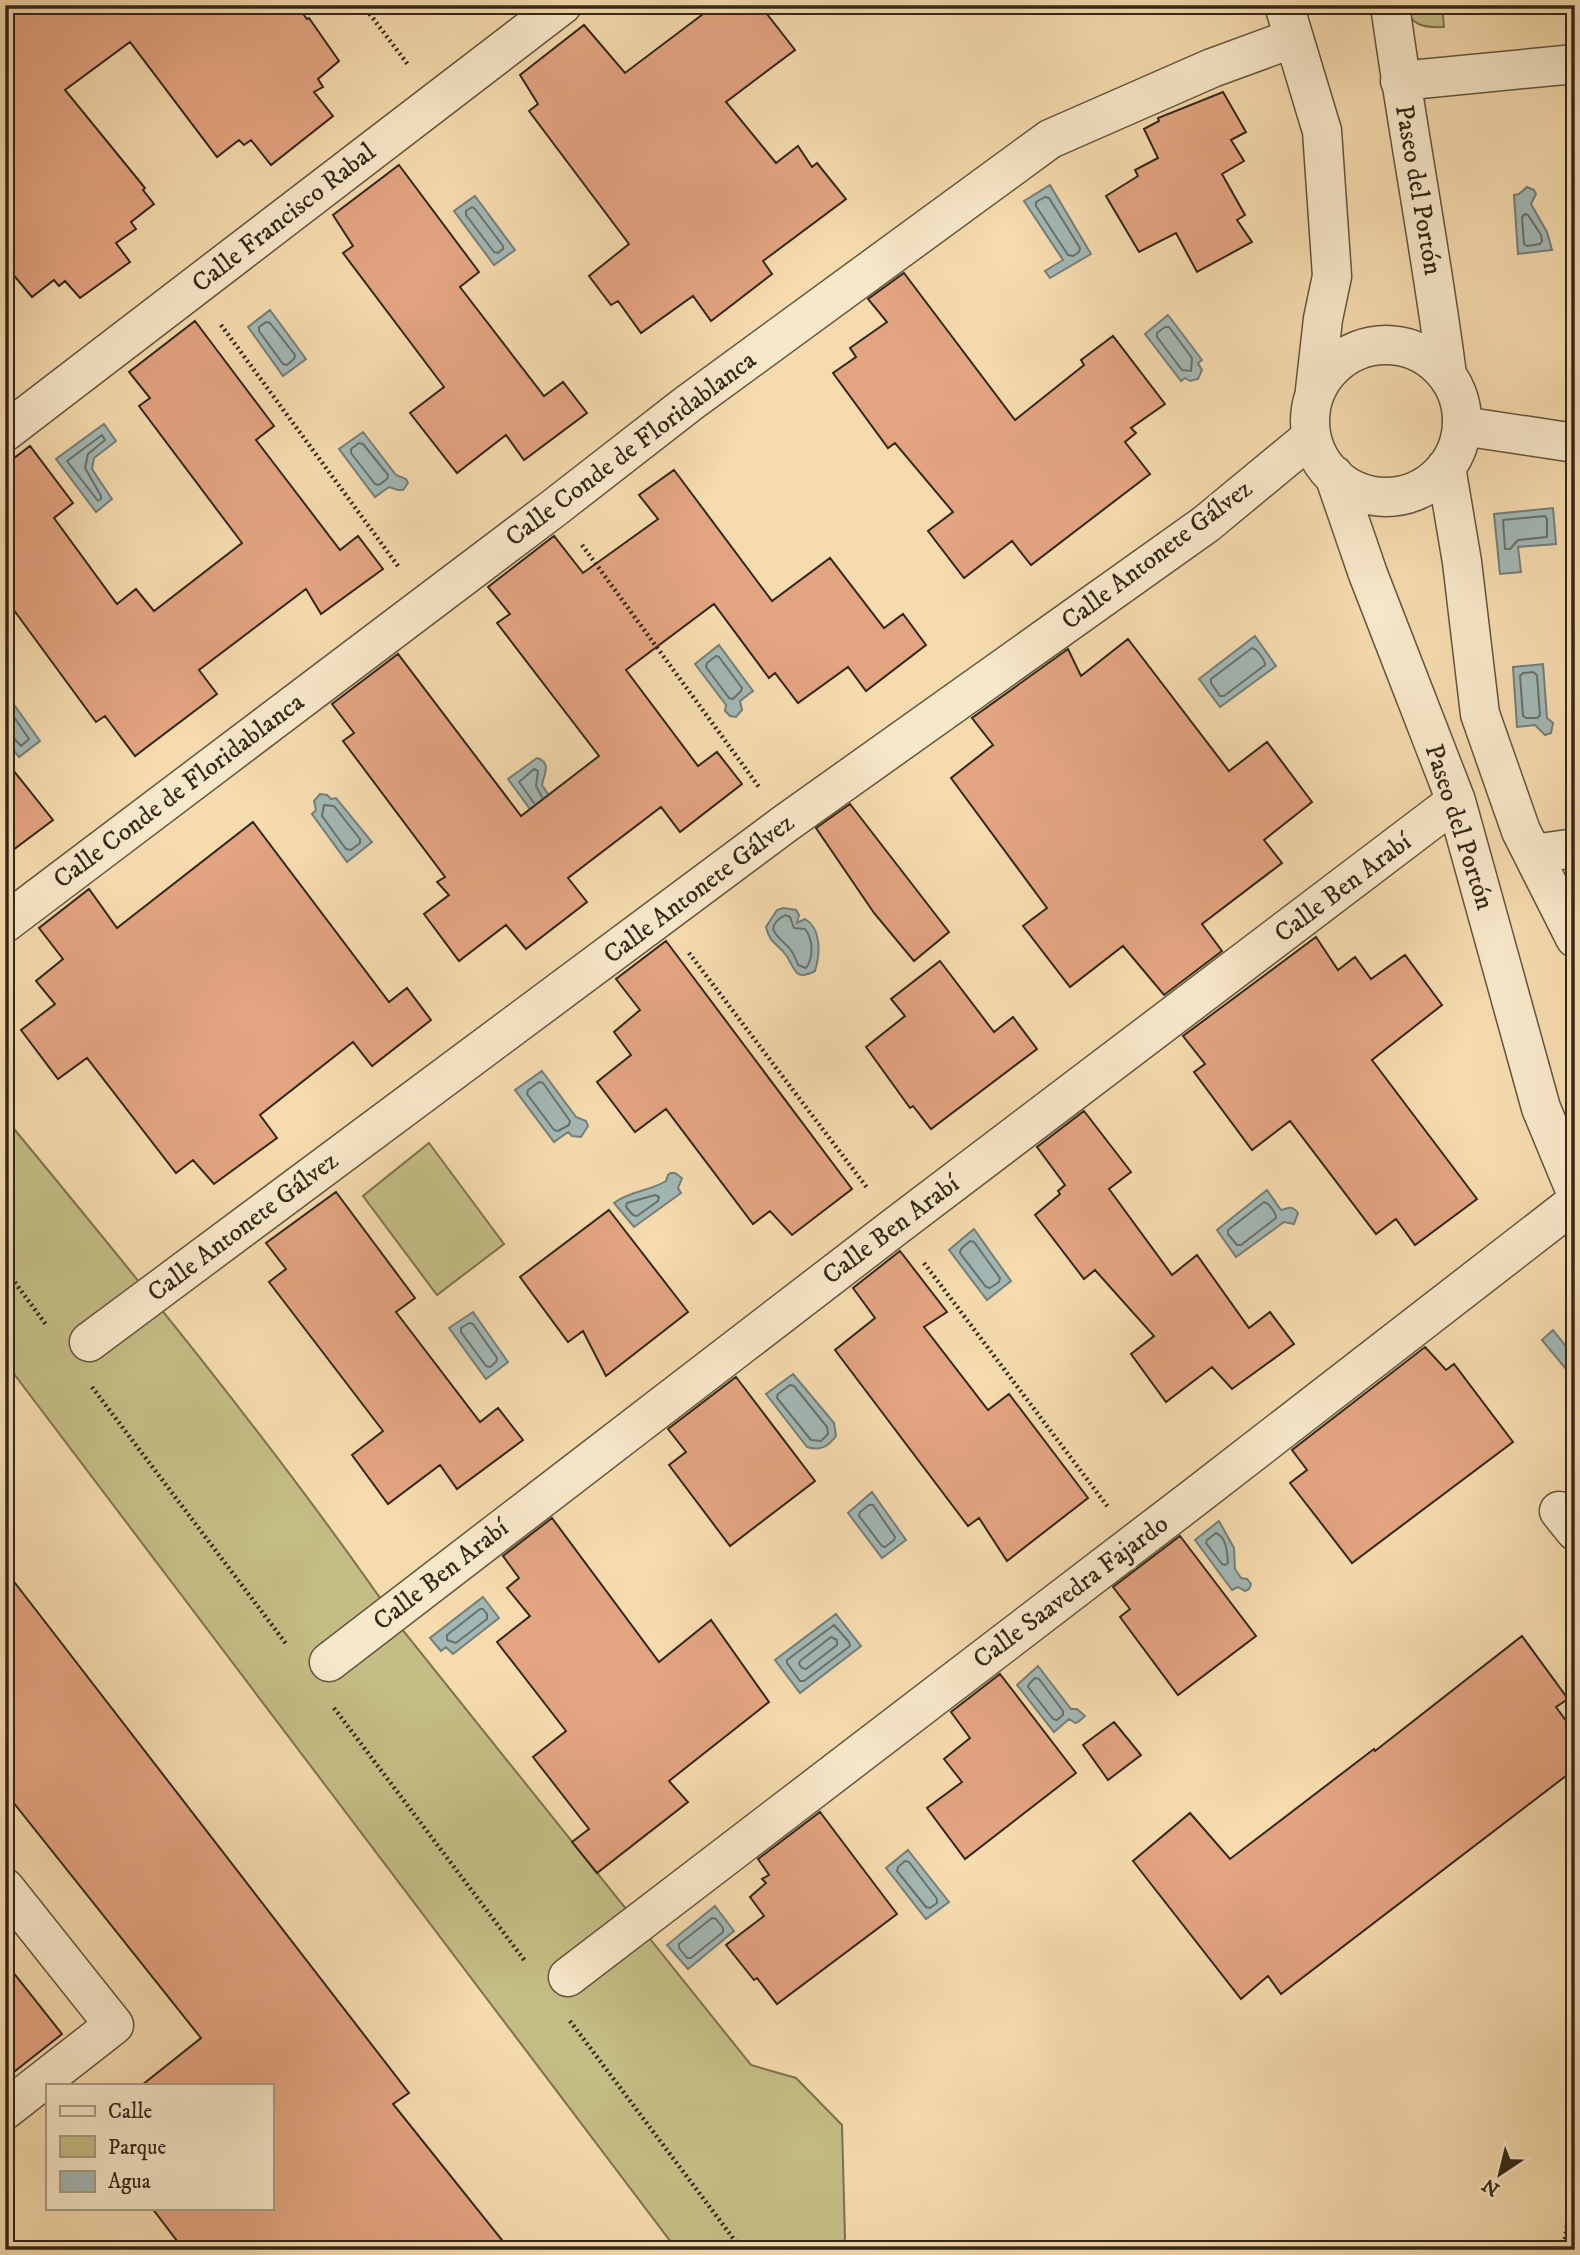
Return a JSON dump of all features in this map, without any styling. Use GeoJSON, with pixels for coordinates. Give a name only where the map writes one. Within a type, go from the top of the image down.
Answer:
{"type":"FeatureCollection","features":[{"type":"Feature","properties":{"kind":"street","name":"Calle Francisco Rabal"},"geometry":{"type":"LineString","coordinates":[[5,432],[562,5]]}},
{"type":"Feature","properties":{"kind":"street","name":"Paseo del Portón"},"geometry":{"type":"LineString","coordinates":[[1390,5],[1447,375]]}},
{"type":"Feature","properties":{"kind":"street"},"geometry":{"type":"LineString","coordinates":[[1289,22],[1322,131],[1332,275],[1323,319],[1310,416],[1310,438],[1320,458],[1334,475],[1351,488],[1372,495],[1393,496],[1412,492],[1431,482],[1457,452],[1462,426],[1459,398],[1447,375],[1427,357],[1403,346],[1377,345],[1352,353],[1332,369],[1315,390]]}},
{"type":"Feature","properties":{"kind":"street","name":"Calle Conde de Floridablanca"},"geometry":{"type":"LineString","coordinates":[[5,923],[689,403],[1050,139],[1212,68],[1289,22]]}},
{"type":"Feature","properties":{"kind":"street"},"geometry":{"type":"LineString","coordinates":[[1400,81],[1575,64]]}},
{"type":"Feature","properties":{"kind":"street"},"geometry":{"type":"LineString","coordinates":[[1462,426],[1575,443]]}},
{"type":"Feature","properties":{"kind":"street","name":"Calle Antonete Gálvez"},"geometry":{"type":"LineString","coordinates":[[76,1352],[786,823],[1206,524],[1310,438]]}},
{"type":"Feature","properties":{"kind":"street"},"geometry":{"type":"LineString","coordinates":[[1446,467],[1462,562],[1480,714],[1521,831],[1575,938]]}},
{"type":"Feature","properties":{"kind":"street","name":"Paseo del Portón"},"geometry":{"type":"LineString","coordinates":[[1334,475],[1373,586],[1456,801],[1541,1108],[1573,1192]]}},
{"type":"Feature","properties":{"kind":"street","name":"Calle Ben Arabí"},"geometry":{"type":"LineString","coordinates":[[317,1672],[896,1226],[1456,801]]}},
{"type":"Feature","properties":{"kind":"street"},"geometry":{"type":"LineString","coordinates":[[1533,854],[1575,848]]}},
{"type":"Feature","properties":{"kind":"street","name":"Calle Saavedra Fajardo"},"geometry":{"type":"LineString","coordinates":[[555,1987],[1195,1497],[1573,1192]]}},
{"type":"Feature","properties":{"kind":"street"},"geometry":{"type":"LineString","coordinates":[[5,1888],[114,2025],[5,2109]]}},
{"type":"Feature","properties":{"kind":"path"},"geometry":{"type":"LineString","coordinates":[[363,5],[436,101]]}},
{"type":"Feature","properties":{"kind":"path"},"geometry":{"type":"LineString","coordinates":[[193,288],[426,604]]}},
{"type":"Feature","properties":{"kind":"path"},"geometry":{"type":"LineString","coordinates":[[554,508],[786,823]]}},
{"type":"Feature","properties":{"kind":"path"},"geometry":{"type":"LineString","coordinates":[[5,1269],[76,1352],[555,1987],[742,2250]]}},
{"type":"Feature","properties":{"kind":"path"},"geometry":{"type":"LineString","coordinates":[[1563,2250],[1568,2221],[1575,2216]]}},
{"type":"Feature","properties":{"kind":"green space"},"geometry":{"type":"Polygon","coordinates":[[[1404,5],[1442,5],[1444,27],[1419,24],[1410,17],[1404,5]]]}},
{"type":"Feature","properties":{"kind":"green space"},"geometry":{"type":"Polygon","coordinates":[[[5,1118],[209,1369],[307,1497],[401,1628],[751,2065],[796,2078],[842,2125],[845,2238],[842,2250],[677,2250],[5,1362],[5,1118]]]}},
{"type":"Feature","properties":{"kind":"green space"},"geometry":{"type":"Polygon","coordinates":[[[429,1143],[504,1244],[437,1295],[363,1196],[429,1143]]]}},
{"type":"Feature","properties":{"kind":"water"},"geometry":{"type":"Polygon","coordinates":[[[1050,185],[1091,254],[1050,278],[1045,271],[1063,260],[1024,201],[1050,185]]]}},
{"type":"Feature","properties":{"kind":"water"},"geometry":{"type":"Polygon","coordinates":[[[1527,187],[1536,194],[1531,204],[1547,232],[1552,250],[1518,254],[1514,195],[1527,187]]]}},
{"type":"Feature","properties":{"kind":"water"},"geometry":{"type":"Polygon","coordinates":[[[475,196],[515,250],[494,265],[454,211],[475,196]]]}},
{"type":"Feature","properties":{"kind":"water"},"geometry":{"type":"Polygon","coordinates":[[[270,310],[306,359],[283,376],[248,327],[270,310]]]}},
{"type":"Feature","properties":{"kind":"water"},"geometry":{"type":"Polygon","coordinates":[[[1168,315],[1202,360],[1198,363],[1202,370],[1198,379],[1190,381],[1185,378],[1181,381],[1145,334],[1168,315]]]}},
{"type":"Feature","properties":{"kind":"water"},"geometry":{"type":"Polygon","coordinates":[[[104,424],[116,441],[94,458],[92,469],[112,499],[96,512],[56,459],[104,424]]]}},
{"type":"Feature","properties":{"kind":"water"},"geometry":{"type":"Polygon","coordinates":[[[363,432],[396,475],[406,479],[408,483],[403,490],[389,487],[375,497],[339,449],[363,432]]]}},
{"type":"Feature","properties":{"kind":"water"},"geometry":{"type":"Polygon","coordinates":[[[1553,508],[1556,544],[1518,547],[1521,572],[1500,574],[1494,514],[1553,508]]]}},
{"type":"Feature","properties":{"kind":"water"},"geometry":{"type":"Polygon","coordinates":[[[1255,636],[1276,666],[1220,707],[1199,679],[1255,636]]]}},
{"type":"Feature","properties":{"kind":"water"},"geometry":{"type":"Polygon","coordinates":[[[719,645],[753,691],[740,701],[742,710],[736,717],[725,711],[726,705],[695,664],[719,645]]]}},
{"type":"Feature","properties":{"kind":"water"},"geometry":{"type":"Polygon","coordinates":[[[1543,664],[1547,718],[1553,723],[1551,733],[1545,735],[1535,725],[1517,727],[1513,667],[1543,664]]]}},
{"type":"Feature","properties":{"kind":"water"},"geometry":{"type":"Polygon","coordinates":[[[5,692],[40,741],[19,757],[5,739],[5,692]]]}},
{"type":"Feature","properties":{"kind":"water"},"geometry":{"type":"Polygon","coordinates":[[[537,758],[546,766],[542,785],[559,810],[541,824],[508,779],[537,758]]]}},
{"type":"Feature","properties":{"kind":"water"},"geometry":{"type":"Polygon","coordinates":[[[320,794],[331,799],[336,798],[372,842],[347,862],[312,814],[316,810],[314,801],[320,794]]]}},
{"type":"Feature","properties":{"kind":"water"},"geometry":{"type":"Polygon","coordinates":[[[777,910],[796,910],[799,915],[797,923],[805,919],[811,923],[817,935],[819,950],[815,971],[803,975],[796,972],[786,955],[770,937],[766,927],[777,910]]]}},
{"type":"Feature","properties":{"kind":"water"},"geometry":{"type":"Polygon","coordinates":[[[542,1071],[576,1117],[586,1121],[588,1126],[581,1137],[572,1136],[568,1132],[554,1142],[515,1090],[542,1071]]]}},
{"type":"Feature","properties":{"kind":"water"},"geometry":{"type":"Polygon","coordinates":[[[671,1173],[682,1178],[678,1188],[681,1193],[634,1227],[614,1203],[666,1181],[671,1173]]]}},
{"type":"Feature","properties":{"kind":"water"},"geometry":{"type":"Polygon","coordinates":[[[1267,1190],[1281,1210],[1296,1210],[1298,1213],[1294,1224],[1284,1222],[1236,1257],[1217,1230],[1267,1190]]]}},
{"type":"Feature","properties":{"kind":"water"},"geometry":{"type":"Polygon","coordinates":[[[974,1229],[1011,1281],[987,1300],[949,1250],[974,1229]]]}},
{"type":"Feature","properties":{"kind":"water"},"geometry":{"type":"Polygon","coordinates":[[[473,1312],[508,1362],[486,1379],[449,1328],[473,1312]]]}},
{"type":"Feature","properties":{"kind":"water"},"geometry":{"type":"Polygon","coordinates":[[[1553,1330],[1565,1345],[1575,1337],[1575,1380],[1542,1340],[1553,1330]]]}},
{"type":"Feature","properties":{"kind":"water"},"geometry":{"type":"Polygon","coordinates":[[[793,1374],[834,1423],[836,1436],[823,1447],[807,1447],[766,1394],[793,1374]]]}},
{"type":"Feature","properties":{"kind":"water"},"geometry":{"type":"Polygon","coordinates":[[[872,1492],[906,1540],[882,1558],[848,1513],[872,1492]]]}},
{"type":"Feature","properties":{"kind":"water"},"geometry":{"type":"Polygon","coordinates":[[[1219,1521],[1234,1548],[1235,1569],[1241,1578],[1247,1579],[1251,1584],[1245,1591],[1238,1587],[1232,1590],[1195,1540],[1219,1521]]]}},
{"type":"Feature","properties":{"kind":"water"},"geometry":{"type":"Polygon","coordinates":[[[483,1597],[499,1618],[453,1654],[446,1647],[441,1651],[430,1638],[483,1597]]]}},
{"type":"Feature","properties":{"kind":"water"},"geometry":{"type":"Polygon","coordinates":[[[836,1614],[861,1646],[800,1693],[775,1660],[836,1614]]]}},
{"type":"Feature","properties":{"kind":"water"},"geometry":{"type":"Polygon","coordinates":[[[1038,1666],[1071,1709],[1077,1709],[1085,1716],[1078,1722],[1069,1719],[1054,1732],[1017,1685],[1038,1666]]]}},
{"type":"Feature","properties":{"kind":"water"},"geometry":{"type":"Polygon","coordinates":[[[908,1850],[949,1902],[926,1919],[886,1868],[908,1850]]]}},
{"type":"Feature","properties":{"kind":"water"},"geometry":{"type":"Polygon","coordinates":[[[715,1906],[734,1931],[688,1969],[667,1945],[715,1906]]]}},
{"type":"Feature","properties":{"kind":"building"},"geometry":{"type":"Polygon","coordinates":[[[26,5],[296,5],[307,19],[309,18],[339,61],[318,79],[323,87],[314,92],[333,116],[271,165],[251,140],[244,145],[239,140],[217,157],[130,42],[65,90],[145,188],[143,190],[154,204],[131,222],[136,229],[116,243],[130,262],[80,298],[65,281],[59,286],[54,280],[32,297],[5,265],[5,20],[26,5]]]}},
{"type":"Feature","properties":{"kind":"building"},"geometry":{"type":"Polygon","coordinates":[[[715,5],[760,5],[795,50],[726,102],[776,163],[798,146],[812,167],[817,163],[846,199],[763,261],[772,274],[711,321],[693,296],[641,333],[618,301],[611,305],[589,276],[629,244],[529,111],[538,104],[520,75],[584,25],[625,73],[715,5]]]}},
{"type":"Feature","properties":{"kind":"building"},"geometry":{"type":"Polygon","coordinates":[[[1223,92],[1246,132],[1231,140],[1244,161],[1222,174],[1245,215],[1237,220],[1252,242],[1197,272],[1176,233],[1139,252],[1106,196],[1138,176],[1135,170],[1158,158],[1144,129],[1159,121],[1158,118],[1223,92]]]}},
{"type":"Feature","properties":{"kind":"building"},"geometry":{"type":"Polygon","coordinates":[[[399,165],[479,272],[460,287],[544,396],[563,382],[587,413],[524,460],[506,435],[457,473],[410,413],[444,387],[343,253],[353,246],[333,215],[399,165]]]}},
{"type":"Feature","properties":{"kind":"building"},"geometry":{"type":"Polygon","coordinates":[[[904,273],[1015,420],[1084,365],[1081,360],[1113,336],[1165,404],[1131,428],[1136,433],[1125,442],[1150,474],[1031,565],[1012,541],[964,578],[928,531],[953,512],[895,443],[888,448],[833,373],[856,357],[850,348],[887,322],[868,299],[904,273]]]}},
{"type":"Feature","properties":{"kind":"building"},"geometry":{"type":"Polygon","coordinates":[[[195,321],[274,426],[256,440],[340,550],[358,536],[383,569],[321,614],[306,589],[199,670],[217,694],[135,756],[105,716],[96,722],[5,598],[5,465],[30,446],[73,503],[54,518],[117,604],[136,589],[154,611],[242,543],[139,406],[150,398],[129,372],[195,321]]]}},
{"type":"Feature","properties":{"kind":"building"},"geometry":{"type":"Polygon","coordinates":[[[674,470],[772,601],[830,558],[884,628],[903,614],[926,645],[866,691],[848,667],[798,703],[775,673],[769,678],[714,604],[626,670],[698,766],[717,752],[742,784],[680,832],[661,807],[568,878],[587,902],[526,949],[506,925],[459,961],[424,914],[449,895],[437,882],[445,877],[343,741],[354,733],[332,704],[398,654],[521,816],[599,756],[497,623],[510,614],[488,587],[554,536],[583,573],[658,519],[639,495],[674,470]]]}},
{"type":"Feature","properties":{"kind":"building"},"geometry":{"type":"Polygon","coordinates":[[[1128,639],[1229,771],[1267,742],[1312,802],[1264,840],[1282,863],[1202,924],[1222,951],[1164,995],[1123,946],[1070,987],[1023,926],[1047,908],[951,778],[993,745],[972,718],[1068,649],[1081,676],[1128,639]]]}},
{"type":"Feature","properties":{"kind":"building"},"geometry":{"type":"Polygon","coordinates":[[[5,760],[53,820],[5,856],[5,760]]]}},
{"type":"Feature","properties":{"kind":"building"},"geometry":{"type":"Polygon","coordinates":[[[850,804],[949,932],[914,961],[874,913],[816,828],[850,804]]]}},
{"type":"Feature","properties":{"kind":"building"},"geometry":{"type":"Polygon","coordinates":[[[253,822],[389,1002],[407,988],[431,1020],[372,1066],[353,1042],[260,1115],[277,1138],[214,1184],[193,1160],[176,1173],[87,1058],[58,1079],[21,1030],[55,1004],[36,981],[63,959],[39,928],[89,889],[117,928],[253,822]]]}},
{"type":"Feature","properties":{"kind":"building"},"geometry":{"type":"Polygon","coordinates":[[[1316,937],[1338,970],[1355,957],[1371,979],[1405,955],[1442,1005],[1372,1060],[1477,1199],[1415,1245],[1396,1219],[1376,1234],[1290,1121],[1252,1150],[1194,1072],[1205,1064],[1183,1036],[1316,937]]]}},
{"type":"Feature","properties":{"kind":"building"},"geometry":{"type":"Polygon","coordinates":[[[666,941],[852,1189],[792,1235],[770,1211],[753,1224],[666,1109],[635,1132],[597,1082],[631,1055],[614,1032],[640,1010],[616,979],[666,941]]]}},
{"type":"Feature","properties":{"kind":"building"},"geometry":{"type":"Polygon","coordinates":[[[940,961],[994,1032],[1013,1017],[1037,1049],[931,1129],[913,1106],[910,1108],[866,1047],[905,1016],[891,999],[940,961]]]}},
{"type":"Feature","properties":{"kind":"building"},"geometry":{"type":"Polygon","coordinates":[[[1084,1111],[1131,1172],[1109,1189],[1172,1275],[1197,1255],[1249,1328],[1270,1312],[1294,1344],[1232,1389],[1212,1367],[1166,1402],[1131,1354],[1154,1336],[1095,1270],[1084,1279],[1035,1215],[1060,1194],[1058,1191],[1065,1185],[1037,1147],[1084,1111]]]}},
{"type":"Feature","properties":{"kind":"building"},"geometry":{"type":"Polygon","coordinates":[[[336,1192],[415,1298],[396,1312],[480,1422],[498,1408],[523,1440],[457,1489],[440,1465],[388,1504],[352,1455],[383,1431],[269,1282],[286,1269],[266,1243],[336,1192]]]}},
{"type":"Feature","properties":{"kind":"building"},"geometry":{"type":"Polygon","coordinates":[[[609,1210],[688,1312],[606,1376],[583,1331],[568,1342],[520,1277],[609,1210]]]}},
{"type":"Feature","properties":{"kind":"building"},"geometry":{"type":"Polygon","coordinates":[[[900,1251],[947,1312],[924,1327],[988,1410],[1009,1394],[1088,1498],[1007,1561],[979,1518],[968,1526],[835,1350],[875,1318],[853,1288],[900,1251]]]}},
{"type":"Feature","properties":{"kind":"building"},"geometry":{"type":"Polygon","coordinates":[[[1425,1347],[1446,1370],[1454,1364],[1513,1442],[1352,1563],[1290,1483],[1307,1470],[1292,1450],[1425,1347]]]}},
{"type":"Feature","properties":{"kind":"building"},"geometry":{"type":"Polygon","coordinates":[[[736,1377],[815,1481],[730,1546],[669,1465],[686,1452],[668,1429],[736,1377]]]}},
{"type":"Feature","properties":{"kind":"building"},"geometry":{"type":"Polygon","coordinates":[[[552,1518],[659,1662],[711,1620],[769,1702],[669,1781],[688,1802],[597,1873],[572,1842],[589,1829],[533,1757],[566,1731],[497,1642],[530,1616],[507,1588],[519,1578],[503,1556],[552,1518]]]}},
{"type":"Feature","properties":{"kind":"building"},"geometry":{"type":"Polygon","coordinates":[[[1180,1536],[1256,1636],[1178,1695],[1120,1617],[1130,1609],[1113,1587],[1180,1536]]]}},
{"type":"Feature","properties":{"kind":"building"},"geometry":{"type":"Polygon","coordinates":[[[5,1570],[409,2093],[393,2104],[510,2250],[184,2250],[154,2210],[273,2210],[273,2084],[143,2084],[201,2038],[5,1792],[5,1570]]]}},
{"type":"Feature","properties":{"kind":"building"},"geometry":{"type":"Polygon","coordinates":[[[1522,1636],[1568,1699],[1556,1707],[1575,1733],[1575,1769],[1281,1994],[1268,1976],[1241,1999],[1133,1861],[1190,1813],[1230,1859],[1374,1749],[1375,1751],[1522,1636]]]}},
{"type":"Feature","properties":{"kind":"building"},"geometry":{"type":"Polygon","coordinates":[[[1000,1674],[1076,1773],[965,1859],[927,1808],[962,1782],[944,1759],[970,1738],[951,1712],[1000,1674]]]}},
{"type":"Feature","properties":{"kind":"building"},"geometry":{"type":"Polygon","coordinates":[[[1114,1722],[1141,1755],[1108,1780],[1083,1745],[1114,1722]]]}},
{"type":"Feature","properties":{"kind":"building"},"geometry":{"type":"Polygon","coordinates":[[[820,1812],[897,1914],[777,2004],[726,1945],[764,1916],[750,1897],[766,1883],[762,1879],[769,1875],[758,1859],[820,1812]]]}},
{"type":"Feature","properties":{"kind":"building"},"geometry":{"type":"Polygon","coordinates":[[[5,1962],[62,2034],[5,2079],[5,1962]]]}}]}
